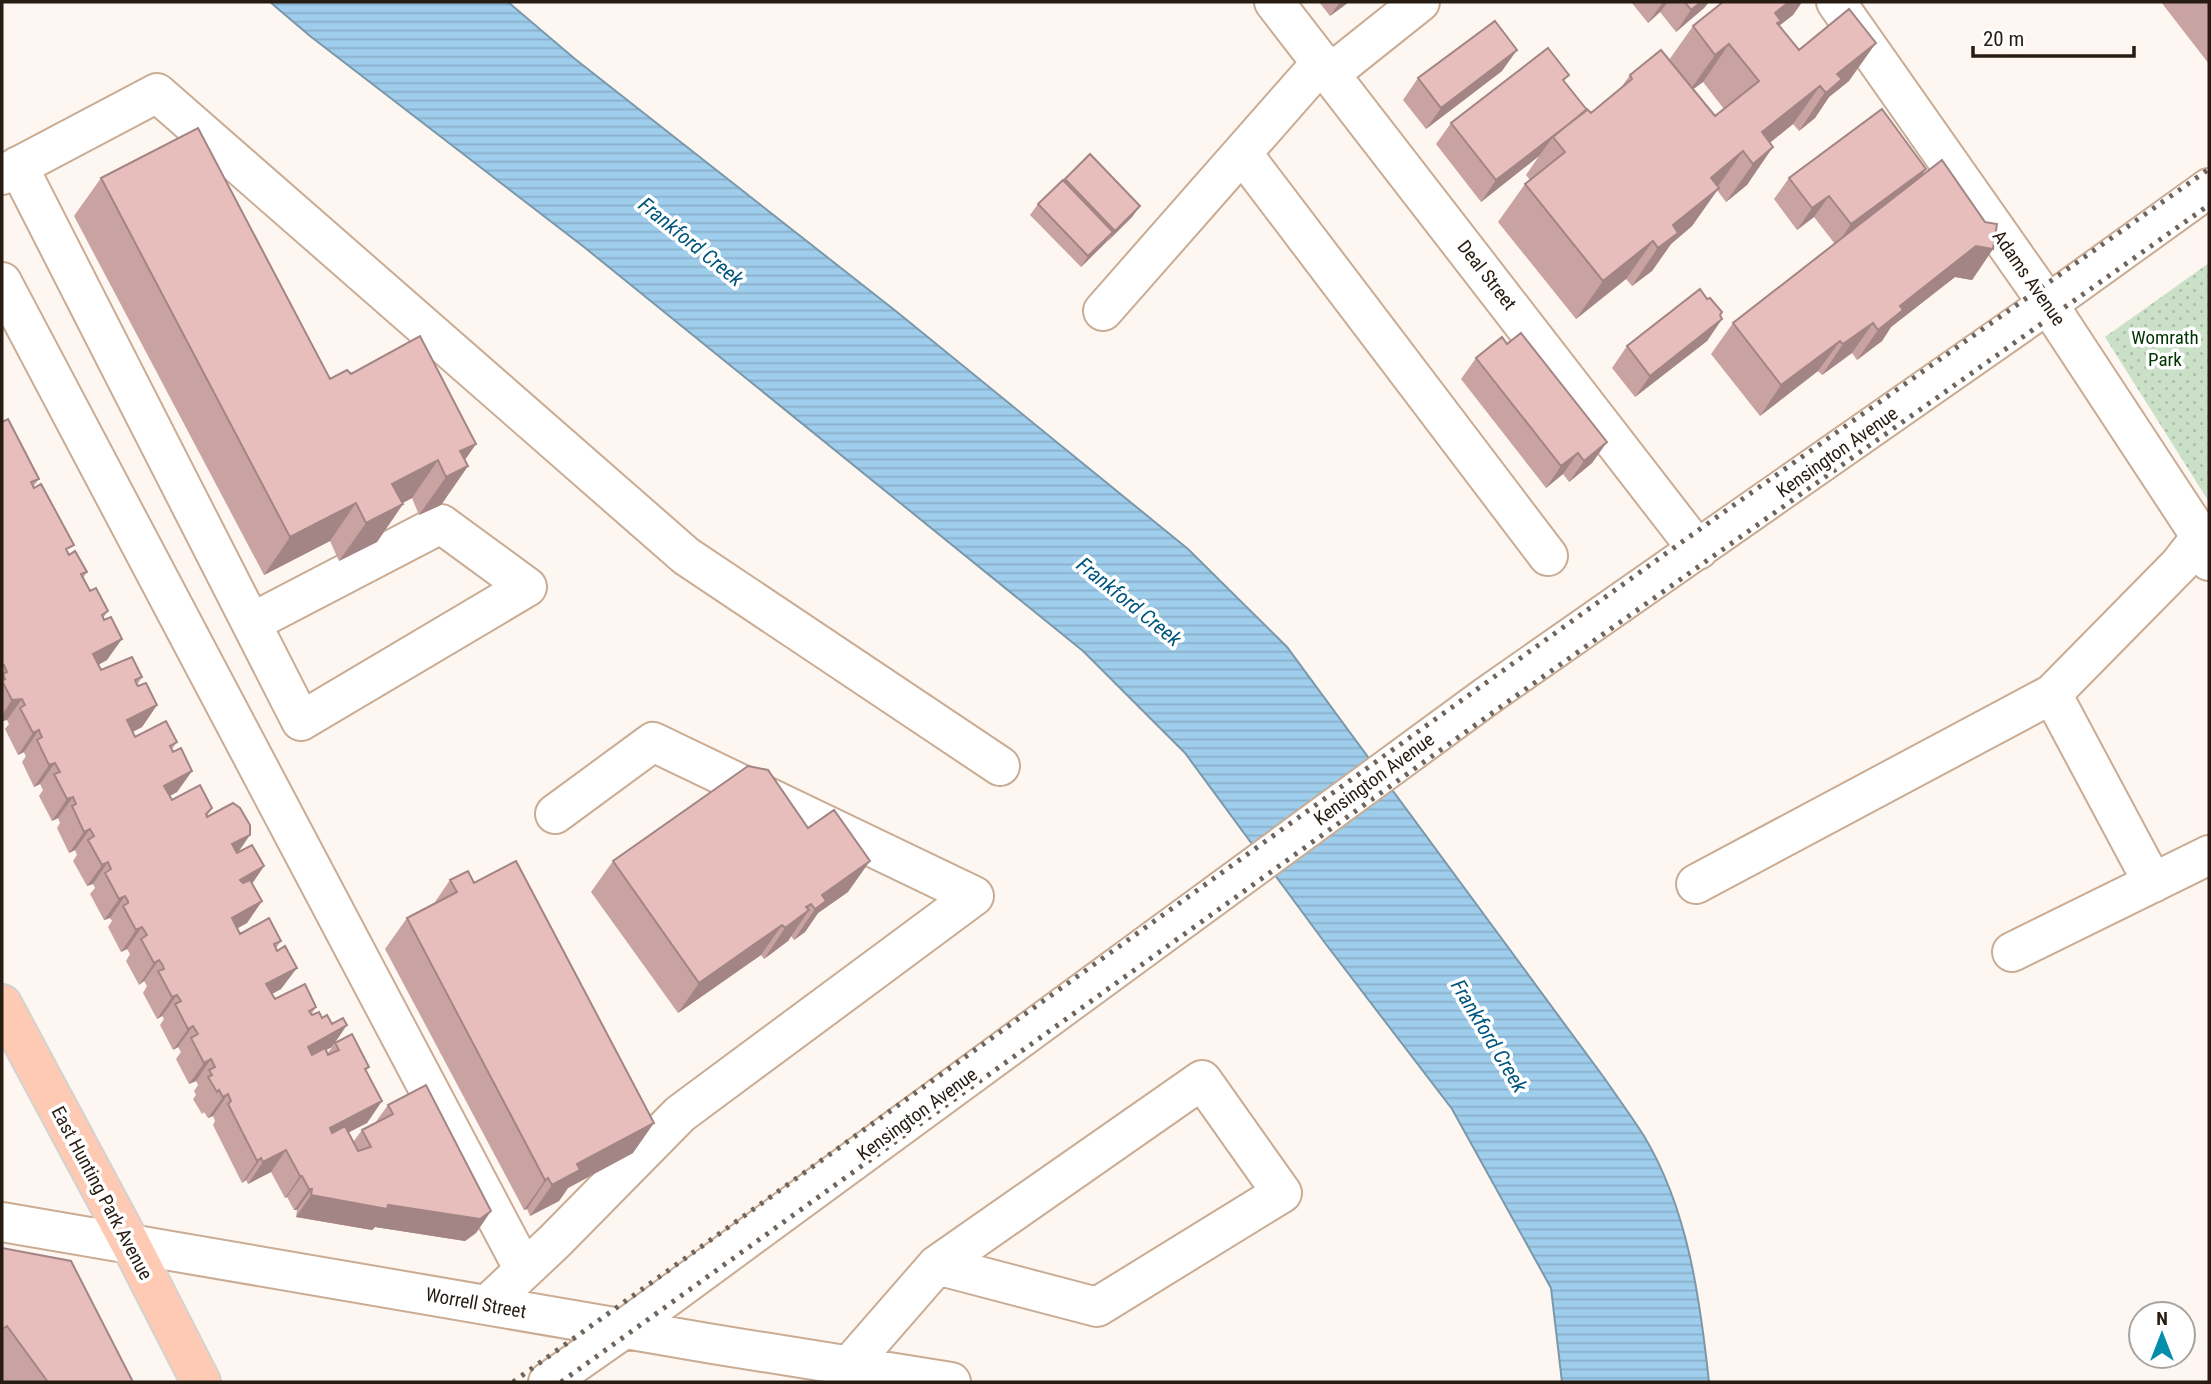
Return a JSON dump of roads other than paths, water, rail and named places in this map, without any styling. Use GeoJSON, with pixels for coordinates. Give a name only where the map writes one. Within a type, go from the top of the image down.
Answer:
{"type":"FeatureCollection","features":[{"type":"Feature","properties":{"kind":"main road","name":"East Hunting Park Avenue"},"geometry":{"type":"LineString","coordinates":[[2,1004],[201,1382]]}},
{"type":"Feature","properties":{"kind":"street","name":"Deal Street"},"geometry":{"type":"LineString","coordinates":[[1274,2],[1327,67],[1698,550]]}},
{"type":"Feature","properties":{"kind":"street"},"geometry":{"type":"LineString","coordinates":[[1102,311],[1242,153],[1327,67],[1420,2]]}},
{"type":"Feature","properties":{"kind":"street","name":"Adams Avenue"},"geometry":{"type":"LineString","coordinates":[[1836,2],[2048,304],[2205,549]]}},
{"type":"Feature","properties":{"kind":"street"},"geometry":{"type":"LineString","coordinates":[[251,623],[441,524],[527,587],[301,721],[10,170],[158,93],[686,556],[1000,766]]}},
{"type":"Feature","properties":{"kind":"street"},"geometry":{"type":"LineString","coordinates":[[1242,153],[1548,556]]}},
{"type":"Feature","properties":{"kind":"street","name":"Kensington Avenue"},"geometry":{"type":"LineString","coordinates":[[548,1382],[625,1329],[1487,696],[2048,304],[2209,188]]}},
{"type":"Feature","properties":{"kind":"street"},"geometry":{"type":"LineString","coordinates":[[2,282],[524,1270]]}},
{"type":"Feature","properties":{"kind":"street"},"geometry":{"type":"LineString","coordinates":[[1696,884],[2052,694],[2179,565],[2205,549]]}},
{"type":"Feature","properties":{"kind":"street"},"geometry":{"type":"LineString","coordinates":[[2052,694],[2153,883]]}},
{"type":"Feature","properties":{"kind":"street"},"geometry":{"type":"LineString","coordinates":[[487,1304],[680,1114],[974,896],[653,742],[555,814]]}},
{"type":"Feature","properties":{"kind":"street"},"geometry":{"type":"LineString","coordinates":[[2012,952],[2209,855]]}},
{"type":"Feature","properties":{"kind":"street"},"geometry":{"type":"LineString","coordinates":[[849,1366],[937,1265],[1202,1080],[1282,1193],[1097,1307],[937,1265]]}},
{"type":"Feature","properties":{"kind":"street","name":"Worrell Street"},"geometry":{"type":"LineString","coordinates":[[2,1222],[951,1382]]}},
{"type":"Feature","properties":{"kind":"water","name":"Frankford Creek"},"geometry":{"type":"Polygon","coordinates":[[[270,2],[508,2],[575,59],[897,312],[1188,549],[1287,647],[1605,1079],[1644,1136],[1659,1164],[1682,1224],[1696,1287],[1709,1382],[1562,1382],[1551,1288],[1452,1109],[1185,753],[1083,651],[584,247],[310,36],[270,2]]]}},
{"type":"Feature","properties":{"kind":"railway"},"geometry":{"type":"LineString","coordinates":[[513,1382],[1700,529],[2209,169]]}},
{"type":"Feature","properties":{"kind":"railway"},"geometry":{"type":"LineString","coordinates":[[561,1382],[1506,703],[2209,205]]}},
{"type":"Feature","properties":{"kind":"park label","name":"Womrath Park"},"geometry":{"type":"Point","coordinates":[2165,348]}}]}
